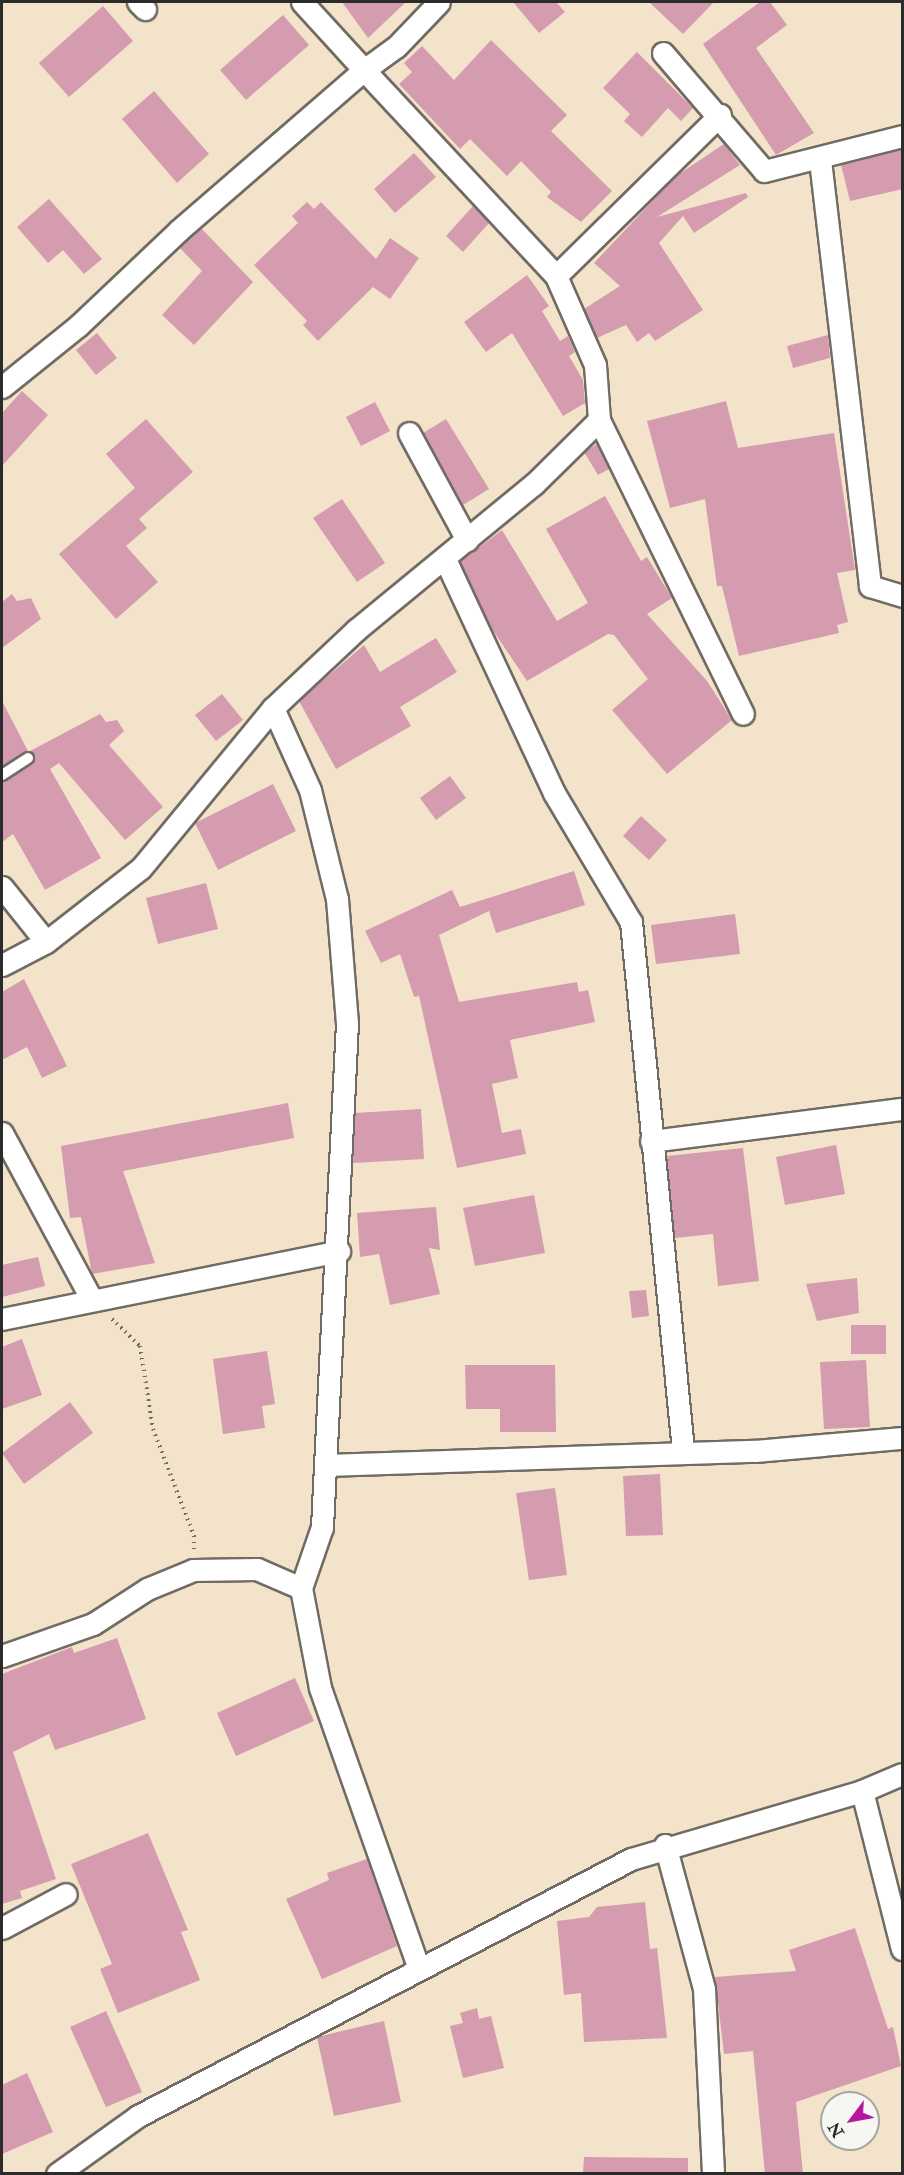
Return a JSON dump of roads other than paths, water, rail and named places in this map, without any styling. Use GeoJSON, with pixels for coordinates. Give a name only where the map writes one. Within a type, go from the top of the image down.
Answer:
{"type":"FeatureCollection","features":[{"type":"Feature","properties":{"kind":"street"},"geometry":{"type":"LineString","coordinates":[[302,2],[556,276],[595,364],[599,420],[743,714]]}},
{"type":"Feature","properties":{"kind":"street"},"geometry":{"type":"LineString","coordinates":[[2,387],[78,326],[178,231],[364,70],[396,47],[439,2]]}},
{"type":"Feature","properties":{"kind":"street"},"geometry":{"type":"LineString","coordinates":[[663,53],[720,115],[764,171],[820,160],[903,136]]}},
{"type":"Feature","properties":{"kind":"street"},"geometry":{"type":"LineString","coordinates":[[556,276],[720,115]]}},
{"type":"Feature","properties":{"kind":"street"},"geometry":{"type":"LineString","coordinates":[[820,160],[870,586],[903,596]]}},
{"type":"Feature","properties":{"kind":"street"},"geometry":{"type":"LineString","coordinates":[[2,965],[45,942],[141,868],[273,708],[356,630],[467,540],[599,420]]}},
{"type":"Feature","properties":{"kind":"street"},"geometry":{"type":"LineString","coordinates":[[409,433],[467,540]]}},
{"type":"Feature","properties":{"kind":"street"},"geometry":{"type":"LineString","coordinates":[[445,559],[554,793],[631,922],[683,1450]]}},
{"type":"Feature","properties":{"kind":"street"},"geometry":{"type":"LineString","coordinates":[[273,708],[310,790],[337,899],[347,1023],[339,1251],[322,1527],[301,1588],[320,1688],[418,1968]]}},
{"type":"Feature","properties":{"kind":"street"},"geometry":{"type":"LineString","coordinates":[[2,887],[45,942]]}},
{"type":"Feature","properties":{"kind":"street"},"geometry":{"type":"LineString","coordinates":[[651,1142],[903,1109]]}},
{"type":"Feature","properties":{"kind":"street"},"geometry":{"type":"LineString","coordinates":[[2,1133],[91,1298]]}},
{"type":"Feature","properties":{"kind":"street"},"geometry":{"type":"LineString","coordinates":[[2,1319],[91,1298],[339,1251]]}},
{"type":"Feature","properties":{"kind":"street"},"geometry":{"type":"LineString","coordinates":[[326,1465],[683,1450],[755,1451],[903,1438]]}},
{"type":"Feature","properties":{"kind":"street"},"geometry":{"type":"LineString","coordinates":[[2,1656],[93,1624],[147,1589],[193,1570],[257,1569],[301,1588]]}},
{"type":"Feature","properties":{"kind":"street"},"geometry":{"type":"LineString","coordinates":[[57,2174],[138,2116],[418,1968],[665,1845],[862,1791],[903,1774]]}},
{"type":"Feature","properties":{"kind":"street"},"geometry":{"type":"LineString","coordinates":[[862,1791],[903,1949]]}},
{"type":"Feature","properties":{"kind":"street"},"geometry":{"type":"LineString","coordinates":[[665,1845],[704,1989],[713,2174]]}},
{"type":"Feature","properties":{"kind":"street"},"geometry":{"type":"LineString","coordinates":[[2,1928],[66,1894]]}},
{"type":"Feature","properties":{"kind":"lane"},"geometry":{"type":"LineString","coordinates":[[2,776],[28,758]]}}]}
